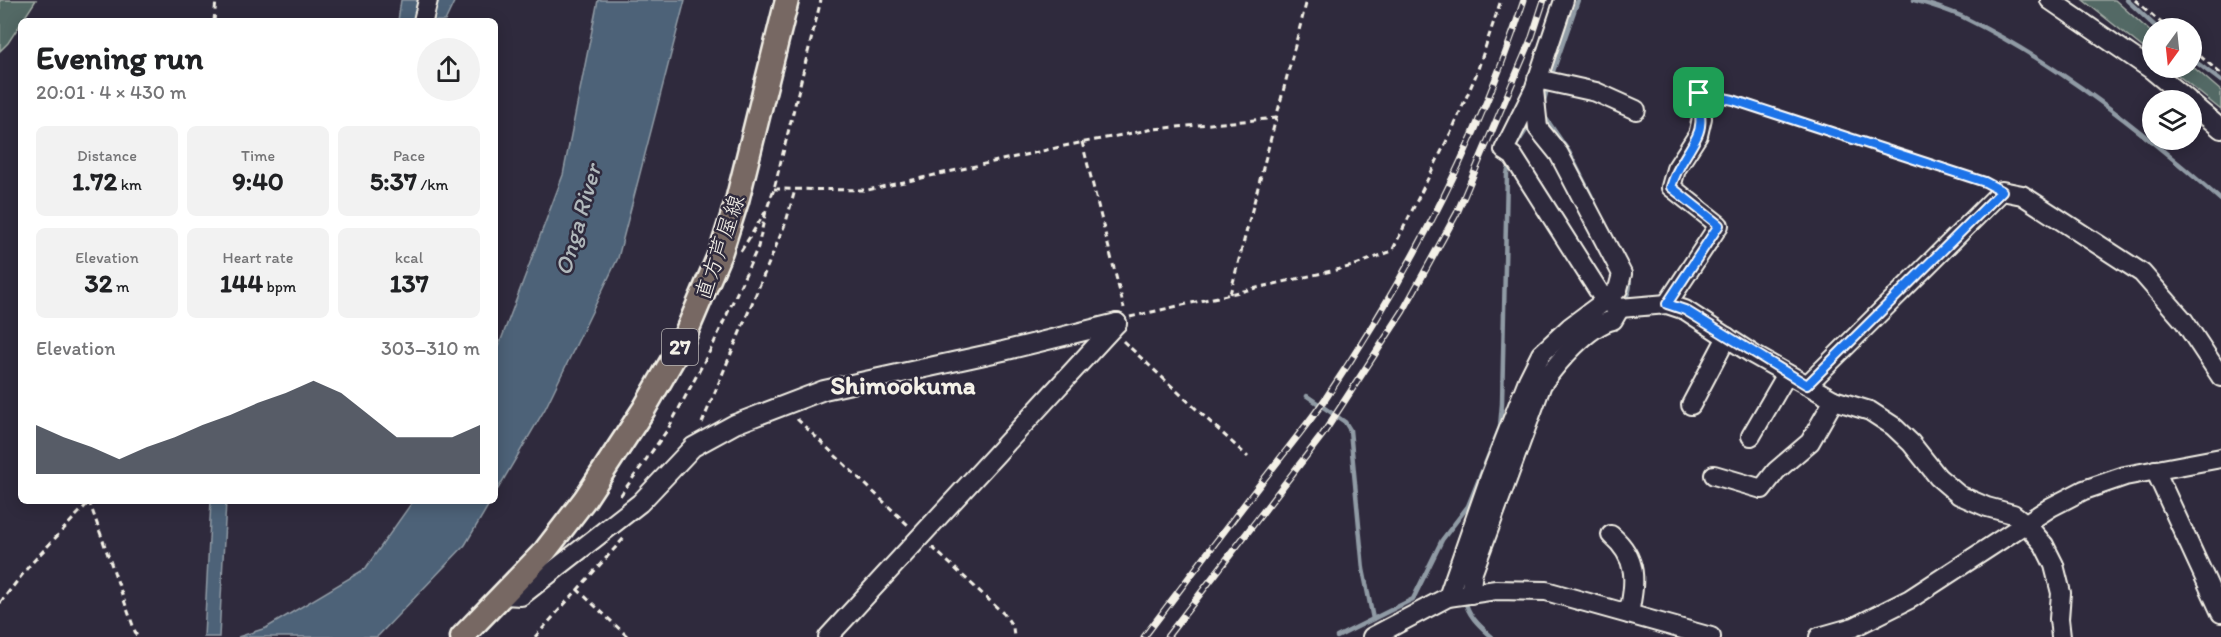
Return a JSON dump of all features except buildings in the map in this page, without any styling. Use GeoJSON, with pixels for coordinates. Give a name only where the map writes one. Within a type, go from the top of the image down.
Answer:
{"type":"FeatureCollection","features":[{"type":"Feature","properties":{"kind":"main road","name":"直方芦屋線"},"geometry":{"type":"LineString","coordinates":[[462,637],[545,551],[585,499],[644,409],[681,345],[721,251],[737,201],[787,0]]}},
{"type":"Feature","properties":{"kind":"street"},"geometry":{"type":"LineString","coordinates":[[424,18],[428,0]]}},
{"type":"Feature","properties":{"kind":"street"},"geometry":{"type":"LineString","coordinates":[[1564,0],[1536,85],[1504,150],[1513,156],[1612,305]]}},
{"type":"Feature","properties":{"kind":"street"},"geometry":{"type":"LineString","coordinates":[[2050,0],[2152,70],[2176,90]]}},
{"type":"Feature","properties":{"kind":"street"},"geometry":{"type":"LineString","coordinates":[[1536,85],[1596,93],[1636,110]]}},
{"type":"Feature","properties":{"kind":"street"},"geometry":{"type":"LineString","coordinates":[[1448,597],[1513,442],[1542,384],[1562,357],[1604,322],[1613,320],[1612,305],[1622,274],[1559,154],[1538,128],[1536,85]]}},
{"type":"Feature","properties":{"kind":"street"},"geometry":{"type":"LineString","coordinates":[[1667,304],[1719,225],[1671,187],[1676,170],[1698,135],[1702,118],[1698,105],[1699,93]]}},
{"type":"Feature","properties":{"kind":"street"},"geometry":{"type":"LineString","coordinates":[[2202,113],[2221,129]]}},
{"type":"Feature","properties":{"kind":"street"},"geometry":{"type":"LineString","coordinates":[[1807,385],[2002,191],[2022,195],[2142,273],[2184,321],[2221,377]]}},
{"type":"Feature","properties":{"kind":"street"},"geometry":{"type":"LineString","coordinates":[[1612,305],[1667,304],[1685,310],[1787,374],[1834,400],[1870,411],[1893,426],[1938,477],[1959,495],[1987,507],[2013,514],[2026,524],[2044,545],[2054,565],[2061,593],[2059,619],[2061,637]]}},
{"type":"Feature","properties":{"kind":"street"},"geometry":{"type":"LineString","coordinates":[[504,595],[521,596],[640,503],[693,447],[735,424],[824,390],[1117,323],[828,637]]}},
{"type":"Feature","properties":{"kind":"street"},"geometry":{"type":"LineString","coordinates":[[1691,405],[1728,337]]}},
{"type":"Feature","properties":{"kind":"street"},"geometry":{"type":"LineString","coordinates":[[1751,436],[1787,374]]}},
{"type":"Feature","properties":{"kind":"street"},"geometry":{"type":"LineString","coordinates":[[1714,475],[1762,489],[1776,471],[1810,442],[1834,400]]}},
{"type":"Feature","properties":{"kind":"street"},"geometry":{"type":"LineString","coordinates":[[1470,594],[1473,572],[1513,442]]}},
{"type":"Feature","properties":{"kind":"street"},"geometry":{"type":"LineString","coordinates":[[1819,637],[1854,627],[1910,599],[2051,507],[2084,490],[2125,476],[2221,458]]}},
{"type":"Feature","properties":{"kind":"street"},"geometry":{"type":"LineString","coordinates":[[2155,470],[2221,613]]}},
{"type":"Feature","properties":{"kind":"street"},"geometry":{"type":"LineString","coordinates":[[1611,535],[1629,557],[1634,570],[1634,590],[1629,614]]}},
{"type":"Feature","properties":{"kind":"street"},"geometry":{"type":"LineString","coordinates":[[1376,636],[1448,597],[1496,590],[1546,591],[1711,637]]}},
{"type":"Feature","properties":{"kind":"path"},"geometry":{"type":"LineString","coordinates":[[214,18],[216,0]]}},
{"type":"Feature","properties":{"kind":"path"},"geometry":{"type":"LineString","coordinates":[[616,502],[668,429],[712,347],[758,247],[821,0]]}},
{"type":"Feature","properties":{"kind":"path"},"geometry":{"type":"LineString","coordinates":[[1230,294],[1307,0]]}},
{"type":"Feature","properties":{"kind":"path"},"geometry":{"type":"LineString","coordinates":[[1082,142],[1126,318],[1353,266],[1392,251],[1453,128],[1476,75],[1501,0]]}},
{"type":"Feature","properties":{"kind":"path"},"geometry":{"type":"LineString","coordinates":[[2135,0],[2156,18]]}},
{"type":"Feature","properties":{"kind":"path"},"geometry":{"type":"LineString","coordinates":[[2202,58],[2221,74]]}},
{"type":"Feature","properties":{"kind":"path"},"geometry":{"type":"LineString","coordinates":[[1699,93],[1772,112],[1985,182],[2002,191]]}},
{"type":"Feature","properties":{"kind":"path"},"geometry":{"type":"LineString","coordinates":[[774,189],[868,190],[1082,142],[1154,129],[1277,118]]}},
{"type":"Feature","properties":{"kind":"path"},"geometry":{"type":"LineString","coordinates":[[693,447],[724,366],[777,244],[795,190]]}},
{"type":"Feature","properties":{"kind":"path"},"geometry":{"type":"LineString","coordinates":[[740,252],[766,211]]}},
{"type":"Feature","properties":{"kind":"path"},"geometry":{"type":"LineString","coordinates":[[1111,330],[1248,457]]}},
{"type":"Feature","properties":{"kind":"path"},"geometry":{"type":"LineString","coordinates":[[783,405],[921,538],[1004,614],[1013,627],[1014,637]]}},
{"type":"Feature","properties":{"kind":"path"},"geometry":{"type":"LineString","coordinates":[[0,603],[29,566],[86,504]]}},
{"type":"Feature","properties":{"kind":"path"},"geometry":{"type":"LineString","coordinates":[[90,504],[138,637]]}},
{"type":"Feature","properties":{"kind":"path"},"geometry":{"type":"LineString","coordinates":[[535,637],[622,542],[626,532]]}},
{"type":"Feature","properties":{"kind":"path"},"geometry":{"type":"LineString","coordinates":[[577,590],[628,637]]}},
{"type":"Feature","properties":{"kind":"green space"},"geometry":{"type":"Polygon","coordinates":[[[0,0],[36,0],[24,18],[18,18],[18,28],[0,51],[0,0]]]}},
{"type":"Feature","properties":{"kind":"green space"},"geometry":{"type":"Polygon","coordinates":[[[2083,0],[2115,0],[2142,24],[2142,47],[2083,0]]]}},
{"type":"Feature","properties":{"kind":"green space"},"geometry":{"type":"Polygon","coordinates":[[[2202,75],[2221,91],[2221,110],[2202,95],[2202,90],[2196,90],[2181,78],[2202,78],[2202,75]]]}},
{"type":"Feature","properties":{"kind":"water"},"geometry":{"type":"Polygon","coordinates":[[[401,0],[455,0],[446,18],[398,18],[401,0]]]}},
{"type":"Feature","properties":{"kind":"water","name":"Onga River"},"geometry":{"type":"Polygon","coordinates":[[[598,0],[685,0],[618,258],[545,409],[498,489],[498,348],[563,175],[598,0]]]}},
{"type":"Feature","properties":{"kind":"water"},"geometry":{"type":"Polygon","coordinates":[[[211,504],[226,504],[219,637],[204,637],[211,504]]]}},
{"type":"Feature","properties":{"kind":"water"},"geometry":{"type":"Polygon","coordinates":[[[411,504],[489,504],[465,545],[376,637],[238,637],[266,628],[365,569],[411,504]]]}},
{"type":"Feature","properties":{"kind":"waterway"},"geometry":{"type":"LineString","coordinates":[[1551,77],[1578,0]]}},
{"type":"Feature","properties":{"kind":"waterway"},"geometry":{"type":"LineString","coordinates":[[1914,0],[1959,15],[2034,56],[2099,100],[2221,200]]}},
{"type":"Feature","properties":{"kind":"waterway"},"geometry":{"type":"LineString","coordinates":[[2127,0],[2146,18]]}},
{"type":"Feature","properties":{"kind":"waterway"},"geometry":{"type":"LineString","coordinates":[[2202,67],[2221,81]]}},
{"type":"Feature","properties":{"kind":"waterway"},"geometry":{"type":"LineString","coordinates":[[1548,85],[1544,101],[1545,117],[1569,152],[1595,203]]}},
{"type":"Feature","properties":{"kind":"waterway"},"geometry":{"type":"LineString","coordinates":[[1515,147],[1532,121]]}},
{"type":"Feature","properties":{"kind":"waterway"},"geometry":{"type":"LineString","coordinates":[[1337,637],[1413,599],[1442,540],[1468,506],[1500,427],[1507,174],[1510,163]]}},
{"type":"Feature","properties":{"kind":"waterway"},"geometry":{"type":"LineString","coordinates":[[1620,302],[1629,290],[1629,276]]}},
{"type":"Feature","properties":{"kind":"waterway"},"geometry":{"type":"LineString","coordinates":[[1307,396],[1345,422],[1350,430],[1363,569],[1373,619]]}},
{"type":"Feature","properties":{"kind":"waterway"},"geometry":{"type":"LineString","coordinates":[[1465,599],[1471,615],[1492,637]]}},
{"type":"Feature","properties":{"kind":"railway"},"geometry":{"type":"LineString","coordinates":[[1144,637],[1319,408],[1385,304],[1439,206],[1463,156],[1506,53],[1524,0]]}},
{"type":"Feature","properties":{"kind":"railway"},"geometry":{"type":"LineString","coordinates":[[1167,637],[1323,434],[1403,311],[1457,213],[1532,37],[1544,0]]}},
{"type":"Feature","properties":{"kind":"district","name":"Shimookuma"},"geometry":{"type":"Point","coordinates":[903,385]}},
{"type":"Feature","properties":{"kind":"route"},"geometry":{"type":"LineString","coordinates":[[1699,93],[1772,112],[1985,182],[2002,191],[1990,200],[1807,385],[1754,355],[1685,310],[1667,304],[1719,225],[1671,187],[1676,170],[1698,135],[1702,118],[1698,105],[1699,93]]}}]}
